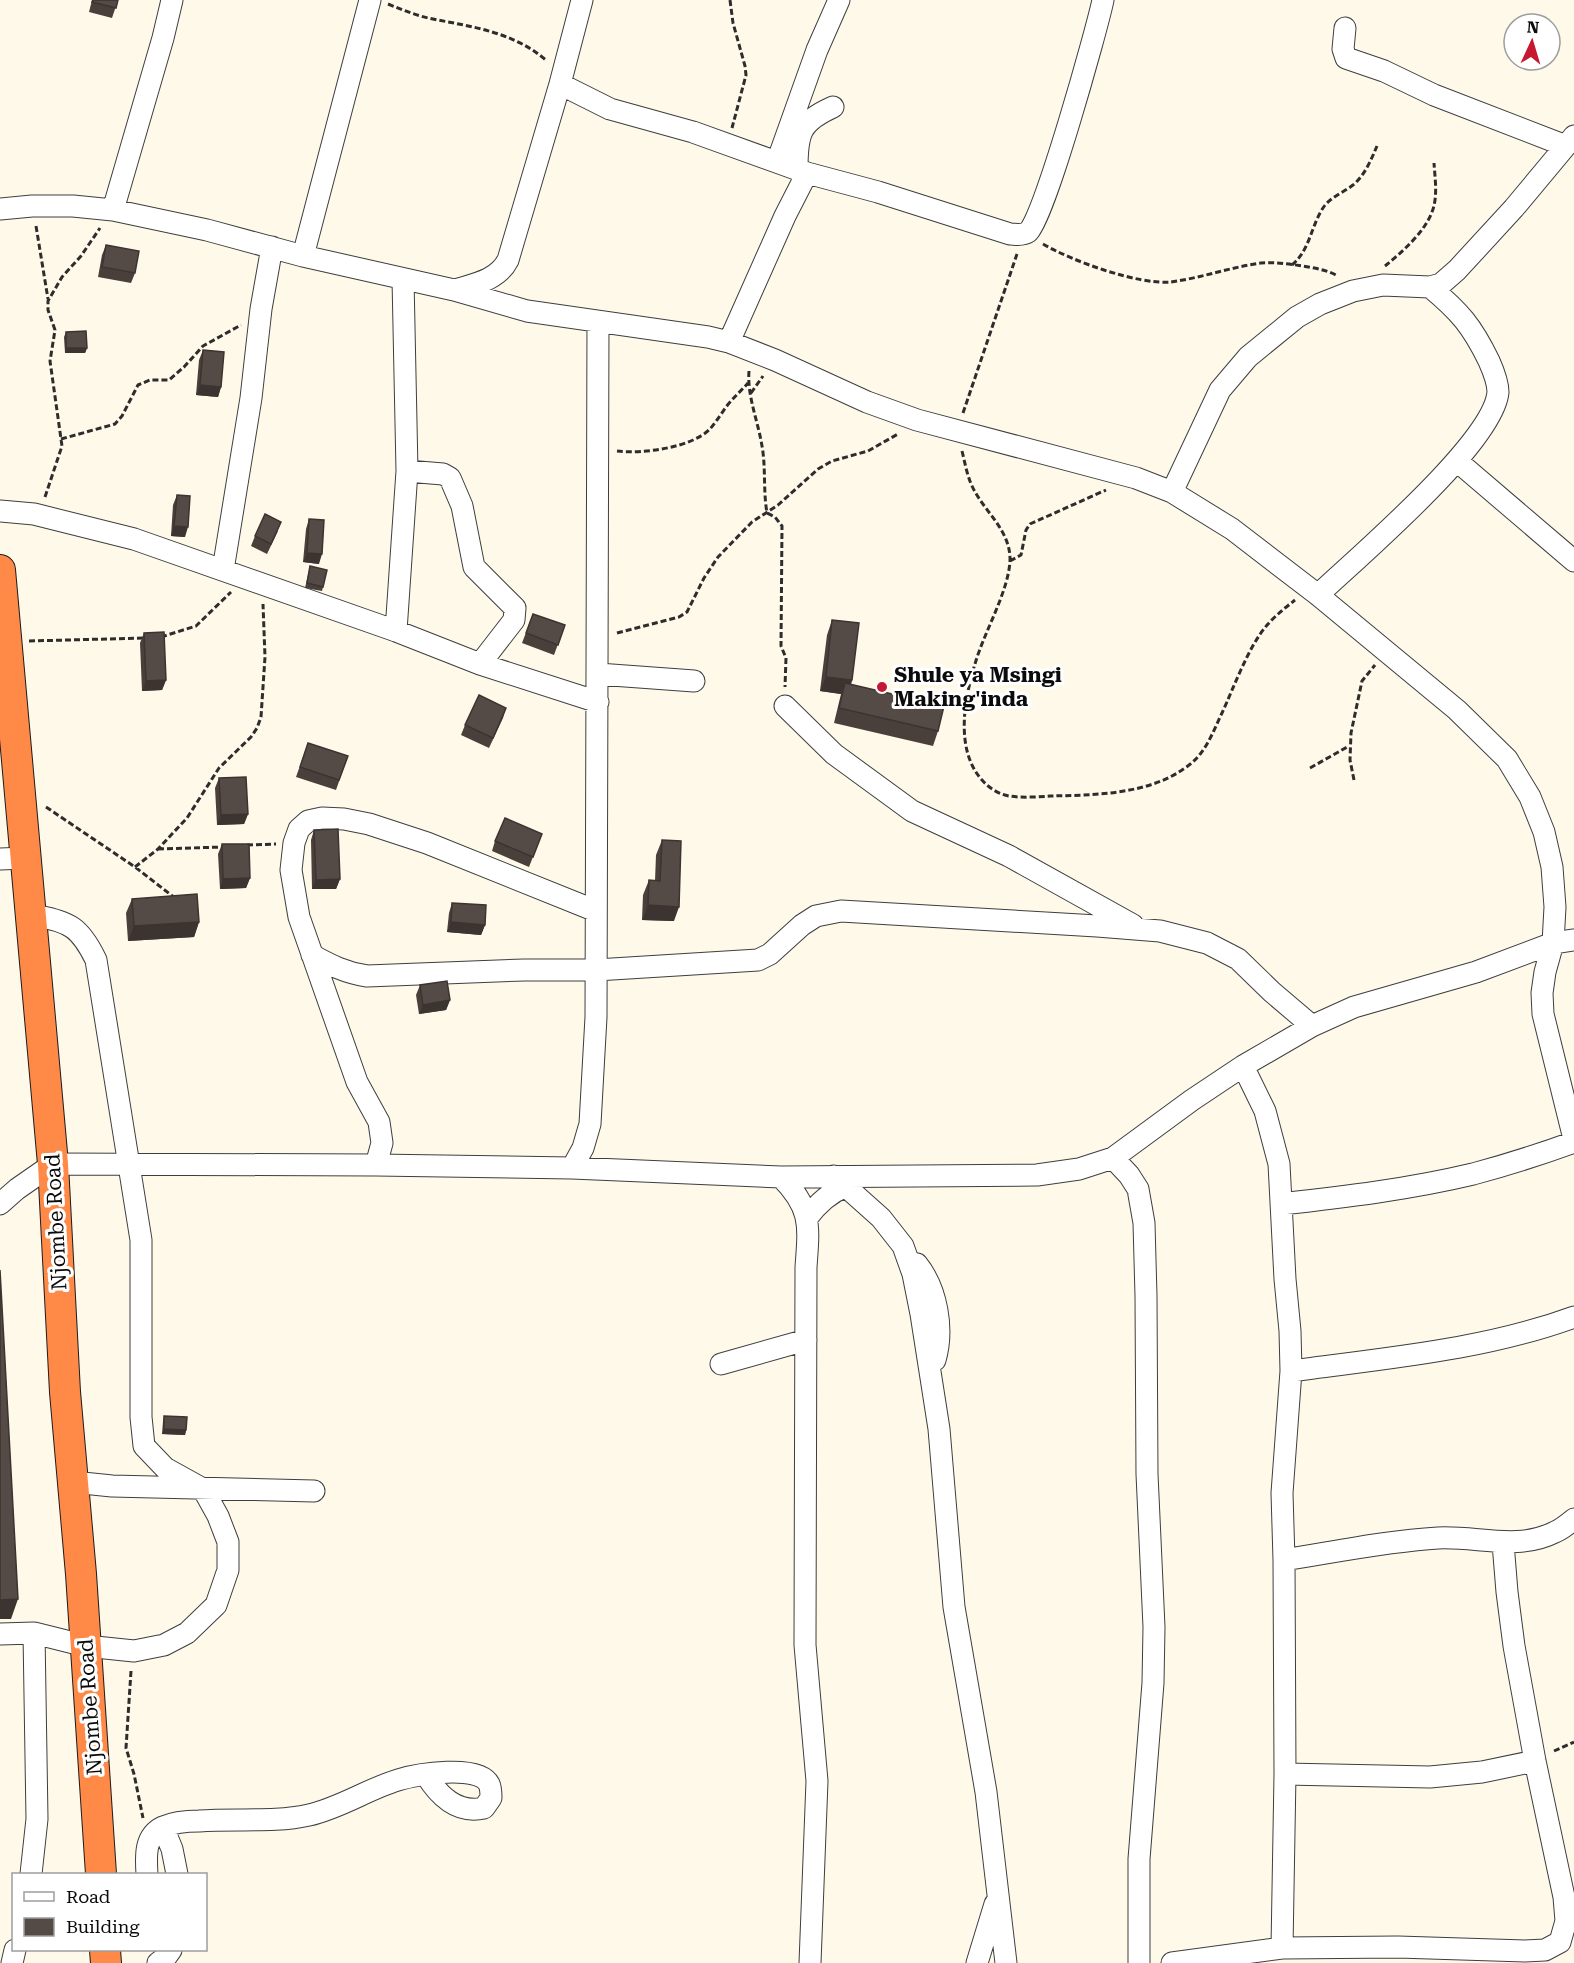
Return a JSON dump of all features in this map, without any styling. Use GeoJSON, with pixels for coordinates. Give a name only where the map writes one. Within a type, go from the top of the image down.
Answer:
{"type":"FeatureCollection","features":[{"type":"Feature","properties":{"kind":"highway","name":"Njombe Road"},"geometry":{"type":"LineString","coordinates":[[0,570],[4,655],[19,789],[13,859],[31,914],[53,1164],[65,1392],[86,1646],[101,1873]]}},
{"type":"Feature","properties":{"kind":"street"},"geometry":{"type":"LineString","coordinates":[[113,210],[163,38],[171,0]]}},
{"type":"Feature","properties":{"kind":"street"},"geometry":{"type":"LineString","coordinates":[[454,290],[494,277],[503,270],[517,235],[582,0]]}},
{"type":"Feature","properties":{"kind":"street"},"geometry":{"type":"LineString","coordinates":[[777,162],[817,50],[839,0]]}},
{"type":"Feature","properties":{"kind":"street"},"geometry":{"type":"LineString","coordinates":[[560,84],[610,109],[727,144],[802,171],[878,192],[1010,234],[1023,233],[1032,227],[1043,199],[1068,124],[1103,0]]}},
{"type":"Feature","properties":{"kind":"street"},"geometry":{"type":"LineString","coordinates":[[303,256],[376,1]]}},
{"type":"Feature","properties":{"kind":"street"},"geometry":{"type":"LineString","coordinates":[[1172,492],[1220,390],[1248,357],[1297,316],[1353,291],[1383,285],[1430,287],[1441,284],[1457,270],[1514,208],[1570,141],[1434,95],[1369,65],[1346,58],[1343,49],[1345,28]]}},
{"type":"Feature","properties":{"kind":"street"},"geometry":{"type":"LineString","coordinates":[[729,342],[785,216],[802,171],[797,151],[800,136],[806,124],[814,116],[833,107]]}},
{"type":"Feature","properties":{"kind":"street"},"geometry":{"type":"LineString","coordinates":[[0,209],[73,206],[113,210],[454,290],[527,311],[729,342],[775,360],[867,402],[917,420],[958,433],[1136,478],[1172,492],[1232,529],[1315,592],[1457,710],[1507,759],[1530,797],[1544,832],[1552,867],[1555,907],[1564,942],[1545,972],[1542,993],[1543,1014],[1574,1141],[1526,1159],[1471,1174],[1335,1198],[1281,1204]]}},
{"type":"Feature","properties":{"kind":"street"},"geometry":{"type":"LineString","coordinates":[[223,570],[251,398],[261,309],[272,247]]}},
{"type":"Feature","properties":{"kind":"street"},"geometry":{"type":"LineString","coordinates":[[396,631],[407,471],[403,279]]}},
{"type":"Feature","properties":{"kind":"street"},"geometry":{"type":"LineString","coordinates":[[1315,592],[1457,461],[1496,407],[1498,389],[1475,333],[1454,307],[1430,287]]}},
{"type":"Feature","properties":{"kind":"street"},"geometry":{"type":"LineString","coordinates":[[572,1168],[583,1148],[590,1124],[596,1017],[598,321]]}},
{"type":"Feature","properties":{"kind":"street"},"geometry":{"type":"LineString","coordinates":[[1457,461],[1574,561]]}},
{"type":"Feature","properties":{"kind":"street"},"geometry":{"type":"LineString","coordinates":[[407,471],[443,474],[450,478],[462,506],[474,567],[514,608],[514,620],[480,664]]}},
{"type":"Feature","properties":{"kind":"street"},"geometry":{"type":"LineString","coordinates":[[0,511],[34,514],[134,540],[396,631],[480,664],[598,702]]}},
{"type":"Feature","properties":{"kind":"street"},"geometry":{"type":"LineString","coordinates":[[598,674],[694,681]]}},
{"type":"Feature","properties":{"kind":"street"},"geometry":{"type":"LineString","coordinates":[[785,706],[834,754],[912,812],[1009,856],[1142,930]]}},
{"type":"Feature","properties":{"kind":"street"},"geometry":{"type":"LineString","coordinates":[[376,1165],[382,1143],[379,1122],[357,1082],[299,916],[291,870],[294,843],[299,829],[308,821],[322,818],[369,824],[427,843],[596,911]]}},
{"type":"Feature","properties":{"kind":"street"},"geometry":{"type":"LineString","coordinates":[[312,955],[352,974],[367,976],[544,969],[596,970],[758,960],[770,954],[802,925],[816,916],[841,911],[1160,931],[1207,943],[1238,959],[1312,1026]]}},
{"type":"Feature","properties":{"kind":"street"},"geometry":{"type":"LineString","coordinates":[[0,1634],[34,1633],[86,1646],[134,1651],[164,1645],[187,1633],[216,1605],[228,1570],[228,1542],[218,1516],[203,1489],[165,1468],[144,1446],[141,1417],[141,1240],[96,960],[87,942],[67,923],[31,914]]}},
{"type":"Feature","properties":{"kind":"street"},"geometry":{"type":"LineString","coordinates":[[0,1204],[53,1164],[572,1168],[840,1181],[1037,1175],[1079,1169],[1113,1158],[1243,1066],[1312,1026],[1354,1007],[1476,972],[1564,942]]}},
{"type":"Feature","properties":{"kind":"street"},"geometry":{"type":"LineString","coordinates":[[1243,1066],[1265,1111],[1279,1164],[1291,1371],[1282,1493],[1286,1774],[1282,1948]]}},
{"type":"Feature","properties":{"kind":"street"},"geometry":{"type":"LineString","coordinates":[[1113,1158],[1130,1175],[1138,1189],[1144,1223],[1147,1474],[1154,1627],[1153,1683],[1139,1859],[1139,1963]]}},
{"type":"Feature","properties":{"kind":"street"},"geometry":{"type":"LineString","coordinates":[[781,1177],[795,1191],[807,1218],[805,1645],[817,1781],[810,1963]]}},
{"type":"Feature","properties":{"kind":"street"},"geometry":{"type":"LineString","coordinates":[[807,1218],[840,1181]]}},
{"type":"Feature","properties":{"kind":"street"},"geometry":{"type":"LineString","coordinates":[[840,1181],[881,1218],[903,1246],[913,1274],[939,1429],[954,1607],[986,1792],[1006,1963]]}},
{"type":"Feature","properties":{"kind":"street"},"geometry":{"type":"LineString","coordinates":[[1291,1371],[1470,1345],[1538,1330],[1574,1317]]}},
{"type":"Feature","properties":{"kind":"street"},"geometry":{"type":"LineString","coordinates":[[721,1364],[806,1340]]}},
{"type":"Feature","properties":{"kind":"street"},"geometry":{"type":"LineString","coordinates":[[73,1482],[112,1486],[314,1491]]}},
{"type":"Feature","properties":{"kind":"street"},"geometry":{"type":"LineString","coordinates":[[1284,1560],[1438,1538],[1465,1538],[1503,1543],[1527,1542],[1555,1533],[1574,1519]]}},
{"type":"Feature","properties":{"kind":"street"},"geometry":{"type":"LineString","coordinates":[[1172,1963],[1282,1948],[1398,1947],[1503,1951],[1545,1950],[1560,1942],[1566,1921],[1564,1897],[1535,1761],[1513,1635],[1503,1543]]}},
{"type":"Feature","properties":{"kind":"street"},"geometry":{"type":"LineString","coordinates":[[31,1873],[37,1819],[34,1633]]}},
{"type":"Feature","properties":{"kind":"street"},"geometry":{"type":"LineString","coordinates":[[1286,1774],[1430,1777],[1482,1772],[1535,1761]]}},
{"type":"Feature","properties":{"kind":"street"},"geometry":{"type":"LineString","coordinates":[[147,1873],[146,1849],[157,1831],[185,1821],[277,1819],[309,1815],[400,1779],[426,1775]]}},
{"type":"Feature","properties":{"kind":"street"},"geometry":{"type":"LineString","coordinates":[[157,1831],[172,1849],[177,1873]]}},
{"type":"Feature","properties":{"kind":"street"},"geometry":{"type":"LineString","coordinates":[[977,1963],[998,1895]]}},
{"type":"Feature","properties":{"kind":"street"},"geometry":{"type":"LineString","coordinates":[[1398,1947],[1414,1963]]}},
{"type":"Feature","properties":{"kind":"street"},"geometry":{"type":"LineString","coordinates":[[158,1963],[170,1951]]}},
{"type":"Feature","properties":{"kind":"street"},"geometry":{"type":"LineString","coordinates":[[1466,1963],[1480,1956],[1503,1951]]}},
{"type":"Feature","properties":{"kind":"path"},"geometry":{"type":"LineString","coordinates":[[727,144],[746,75],[733,23],[730,0]]}},
{"type":"Feature","properties":{"kind":"path"},"geometry":{"type":"LineString","coordinates":[[376,1],[431,19],[477,27],[508,37],[544,58],[550,64],[560,84]]}},
{"type":"Feature","properties":{"kind":"path"},"geometry":{"type":"LineString","coordinates":[[1292,265],[1304,251],[1316,219],[1326,203],[1361,177],[1368,168],[1377,146]]}},
{"type":"Feature","properties":{"kind":"path"},"geometry":{"type":"LineString","coordinates":[[1384,266],[1401,253],[1421,230],[1432,212],[1436,193],[1434,163]]}},
{"type":"Feature","properties":{"kind":"path"},"geometry":{"type":"LineString","coordinates":[[32,206],[48,310],[55,330],[50,361],[62,446],[47,494],[34,514]]}},
{"type":"Feature","properties":{"kind":"path"},"geometry":{"type":"LineString","coordinates":[[48,301],[62,277],[81,256],[113,210]]}},
{"type":"Feature","properties":{"kind":"path"},"geometry":{"type":"LineString","coordinates":[[1315,592],[1283,610],[1266,626],[1204,750],[1186,768],[1160,782],[1108,794],[1008,796],[990,788],[972,769],[965,742],[965,704],[975,664],[1006,581],[1010,562],[1009,545],[1005,534],[972,486],[958,433],[964,405],[1012,273],[1023,233],[1055,251],[1135,279],[1169,282],[1263,263],[1292,265],[1331,272],[1347,281],[1353,291]]}},
{"type":"Feature","properties":{"kind":"path"},"geometry":{"type":"LineString","coordinates":[[61,439],[115,424],[122,416],[138,385],[150,380],[169,380],[203,346],[239,326],[261,309]]}},
{"type":"Feature","properties":{"kind":"path"},"geometry":{"type":"LineString","coordinates":[[752,351],[748,383],[763,449],[767,513]]}},
{"type":"Feature","properties":{"kind":"path"},"geometry":{"type":"LineString","coordinates":[[597,449],[639,451],[673,446],[692,440],[709,430],[748,383]]}},
{"type":"Feature","properties":{"kind":"path"},"geometry":{"type":"LineString","coordinates":[[598,650],[618,632],[679,617],[687,612],[718,556],[752,522],[791,495],[818,469],[832,461],[881,445],[917,420]]}},
{"type":"Feature","properties":{"kind":"path"},"geometry":{"type":"LineString","coordinates":[[1010,562],[1021,555],[1026,530],[1030,524],[1136,478]]}},
{"type":"Feature","properties":{"kind":"path"},"geometry":{"type":"LineString","coordinates":[[767,513],[775,517],[782,526],[781,646],[786,658],[785,706]]}},
{"type":"Feature","properties":{"kind":"path"},"geometry":{"type":"LineString","coordinates":[[4,655],[119,640],[164,637],[186,631],[205,620],[253,581]]}},
{"type":"Feature","properties":{"kind":"path"},"geometry":{"type":"LineString","coordinates":[[135,867],[158,849],[187,818],[219,768],[251,737],[257,728],[261,717],[265,657],[253,581]]}},
{"type":"Feature","properties":{"kind":"path"},"geometry":{"type":"LineString","coordinates":[[1354,780],[1349,746],[1362,681],[1373,667],[1391,654]]}},
{"type":"Feature","properties":{"kind":"path"},"geometry":{"type":"LineString","coordinates":[[1310,768],[1349,746]]}},
{"type":"Feature","properties":{"kind":"path"},"geometry":{"type":"LineString","coordinates":[[19,789],[135,867],[178,900]]}},
{"type":"Feature","properties":{"kind":"path"},"geometry":{"type":"LineString","coordinates":[[244,845],[294,843]]}},
{"type":"Feature","properties":{"kind":"path"},"geometry":{"type":"LineString","coordinates":[[158,849],[225,847]]}},
{"type":"Feature","properties":{"kind":"path"},"geometry":{"type":"LineString","coordinates":[[134,1651],[129,1680],[126,1748],[140,1806],[157,1831]]}},
{"type":"Feature","properties":{"kind":"building"},"geometry":{"type":"Polygon","coordinates":[[[93,0],[118,0],[116,8],[92,2],[93,0]]]}},
{"type":"Feature","properties":{"kind":"building"},"geometry":{"type":"Polygon","coordinates":[[[106,245],[139,251],[135,273],[102,267],[106,245]]]}},
{"type":"Feature","properties":{"kind":"building"},"geometry":{"type":"Polygon","coordinates":[[[86,331],[87,348],[66,348],[66,332],[86,331]]]}},
{"type":"Feature","properties":{"kind":"building"},"geometry":{"type":"Polygon","coordinates":[[[203,350],[224,352],[221,387],[200,385],[203,350]]]}},
{"type":"Feature","properties":{"kind":"building"},"geometry":{"type":"Polygon","coordinates":[[[177,495],[190,496],[188,527],[174,526],[177,495]]]}},
{"type":"Feature","properties":{"kind":"building"},"geometry":{"type":"Polygon","coordinates":[[[265,514],[281,522],[271,544],[255,536],[265,514]]]}},
{"type":"Feature","properties":{"kind":"building"},"geometry":{"type":"Polygon","coordinates":[[[309,519],[324,520],[322,554],[307,553],[309,519]]]}},
{"type":"Feature","properties":{"kind":"building"},"geometry":{"type":"Polygon","coordinates":[[[310,566],[327,570],[323,587],[307,583],[310,566]]]}},
{"type":"Feature","properties":{"kind":"building"},"geometry":{"type":"Polygon","coordinates":[[[533,614],[565,625],[558,645],[526,633],[533,614]]]}},
{"type":"Feature","properties":{"kind":"building"},"geometry":{"type":"Polygon","coordinates":[[[832,620],[859,623],[852,680],[826,677],[832,620]]]}},
{"type":"Feature","properties":{"kind":"building"},"geometry":{"type":"Polygon","coordinates":[[[164,632],[166,680],[146,681],[144,633],[164,632]]]}},
{"type":"Feature","properties":{"kind":"building"},"geometry":{"type":"Polygon","coordinates":[[[845,683],[944,706],[938,731],[839,708],[845,683]]]}},
{"type":"Feature","properties":{"kind":"building"},"geometry":{"type":"Polygon","coordinates":[[[479,695],[506,708],[493,738],[465,725],[479,695]]]}},
{"type":"Feature","properties":{"kind":"building"},"geometry":{"type":"Polygon","coordinates":[[[308,743],[348,756],[339,780],[300,767],[308,743]]]}},
{"type":"Feature","properties":{"kind":"building"},"geometry":{"type":"Polygon","coordinates":[[[246,777],[248,814],[221,815],[219,778],[246,777]]]}},
{"type":"Feature","properties":{"kind":"building"},"geometry":{"type":"Polygon","coordinates":[[[505,818],[542,834],[533,857],[495,841],[505,818]]]}},
{"type":"Feature","properties":{"kind":"building"},"geometry":{"type":"Polygon","coordinates":[[[338,829],[340,879],[316,880],[314,830],[338,829]]]}},
{"type":"Feature","properties":{"kind":"building"},"geometry":{"type":"Polygon","coordinates":[[[662,840],[681,841],[679,907],[648,905],[649,880],[660,881],[662,840]]]}},
{"type":"Feature","properties":{"kind":"building"},"geometry":{"type":"Polygon","coordinates":[[[222,844],[249,844],[250,878],[223,879],[222,844]]]}},
{"type":"Feature","properties":{"kind":"building"},"geometry":{"type":"Polygon","coordinates":[[[197,894],[199,922],[134,926],[132,899],[197,894]]]}},
{"type":"Feature","properties":{"kind":"building"},"geometry":{"type":"Polygon","coordinates":[[[452,903],[486,905],[485,925],[451,922],[452,903]]]}},
{"type":"Feature","properties":{"kind":"building"},"geometry":{"type":"Polygon","coordinates":[[[447,981],[450,1000],[423,1005],[420,985],[447,981]]]}},
{"type":"Feature","properties":{"kind":"building"},"geometry":{"type":"Polygon","coordinates":[[[0,1270],[18,1599],[0,1600],[0,1270]]]}},
{"type":"Feature","properties":{"kind":"building"},"geometry":{"type":"Polygon","coordinates":[[[164,1416],[187,1417],[186,1430],[164,1429],[164,1416]]]}},
{"type":"Feature","properties":{"kind":"place","name":"Shule ya Msingi Making'inda"},"geometry":{"type":"Point","coordinates":[882,687]}}]}
